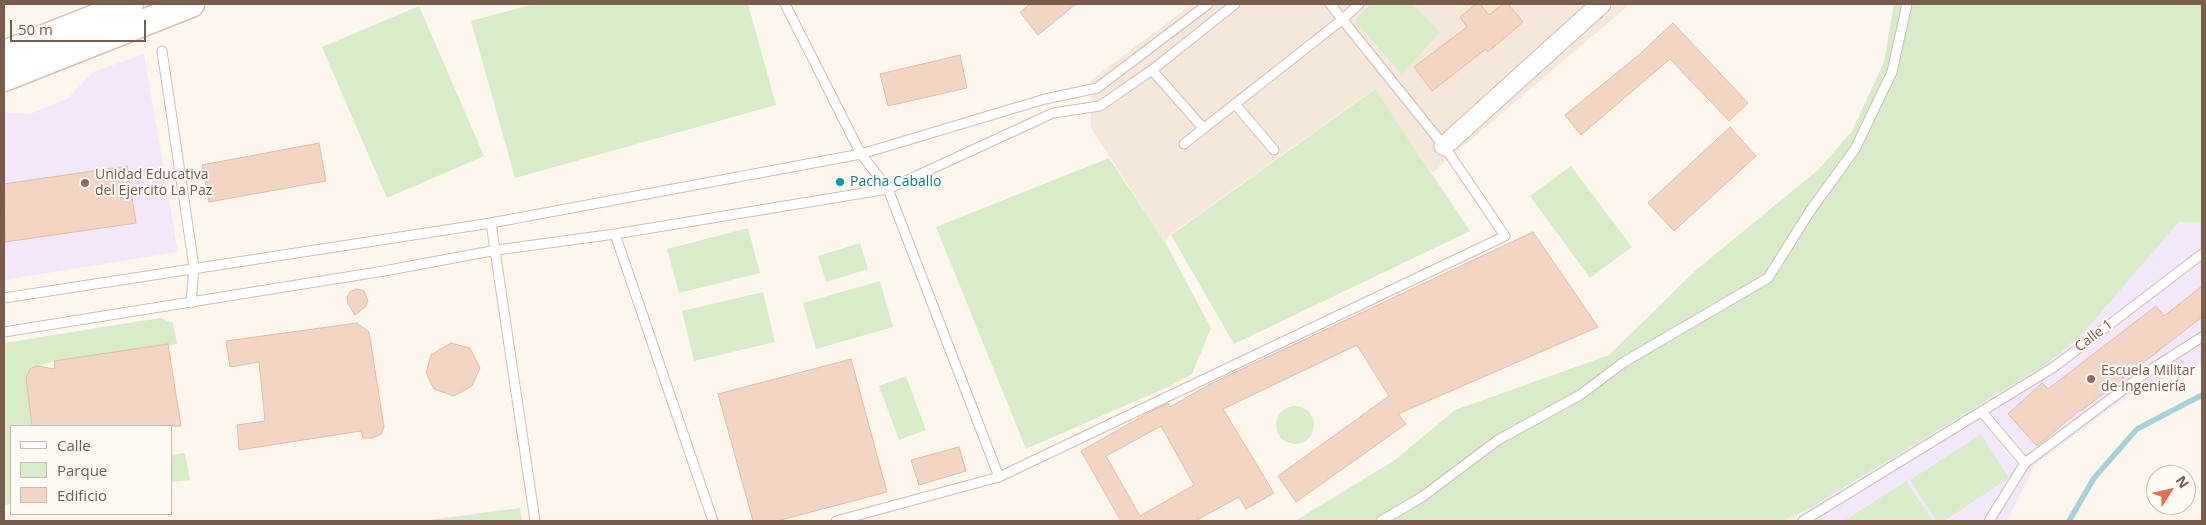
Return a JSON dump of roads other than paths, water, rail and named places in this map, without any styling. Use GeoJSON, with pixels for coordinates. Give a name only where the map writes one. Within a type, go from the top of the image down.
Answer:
{"type":"FeatureCollection","features":[{"type":"Feature","properties":{"kind":"main road"},"geometry":{"type":"LineString","coordinates":[[4,78],[19,56],[130,4]]}},
{"type":"Feature","properties":{"kind":"main road"},"geometry":{"type":"LineString","coordinates":[[19,56],[191,4]]}},
{"type":"Feature","properties":{"kind":"street"},"geometry":{"type":"LineString","coordinates":[[1444,146],[1601,4]]}},
{"type":"Feature","properties":{"kind":"lane"},"geometry":{"type":"LineString","coordinates":[[785,4],[861,154],[888,189],[999,477]]}},
{"type":"Feature","properties":{"kind":"lane"},"geometry":{"type":"LineString","coordinates":[[4,298],[194,267],[491,223],[861,154],[1045,99],[1098,88],[1208,4]]}},
{"type":"Feature","properties":{"kind":"lane"},"geometry":{"type":"LineString","coordinates":[[4,332],[497,250],[615,234],[888,189],[1053,113],[1100,106],[1152,70],[1235,4]]}},
{"type":"Feature","properties":{"kind":"lane"},"geometry":{"type":"LineString","coordinates":[[836,521],[999,477],[1505,236],[1444,146],[1330,4]]}},
{"type":"Feature","properties":{"kind":"lane"},"geometry":{"type":"LineString","coordinates":[[1184,144],[1343,19],[1359,4]]}},
{"type":"Feature","properties":{"kind":"lane"},"geometry":{"type":"LineString","coordinates":[[1381,521],[1422,497],[1498,440],[1580,395],[1624,362],[1768,278],[1810,211],[1855,149],[1892,72],[1907,4]]}},
{"type":"Feature","properties":{"kind":"lane"},"geometry":{"type":"LineString","coordinates":[[162,51],[194,267],[191,302]]}},
{"type":"Feature","properties":{"kind":"lane"},"geometry":{"type":"LineString","coordinates":[[1152,70],[1203,128]]}},
{"type":"Feature","properties":{"kind":"lane"},"geometry":{"type":"LineString","coordinates":[[1235,104],[1274,150]]}},
{"type":"Feature","properties":{"kind":"lane"},"geometry":{"type":"LineString","coordinates":[[491,223],[497,250],[535,521]]}},
{"type":"Feature","properties":{"kind":"lane"},"geometry":{"type":"LineString","coordinates":[[615,234],[713,521]]}},
{"type":"Feature","properties":{"kind":"lane","name":"Calle 1"},"geometry":{"type":"LineString","coordinates":[[1809,520],[2054,367],[2202,254]]}},
{"type":"Feature","properties":{"kind":"lane"},"geometry":{"type":"LineString","coordinates":[[1989,521],[2025,463],[2144,374],[2202,337]]}},
{"type":"Feature","properties":{"kind":"lane"},"geometry":{"type":"LineString","coordinates":[[1982,412],[2025,463]]}},
{"type":"Feature","properties":{"kind":"waterway"},"geometry":{"type":"LineString","coordinates":[[2069,521],[2094,478],[2137,429],[2202,395]]}},
{"type":"Feature","properties":{"kind":"place","name":"Pacha Caballo"},"geometry":{"type":"Point","coordinates":[840,182]}},
{"type":"Feature","properties":{"kind":"place","name":"Unidad Educativa del Ejercito La Paz"},"geometry":{"type":"Point","coordinates":[85,183]}},
{"type":"Feature","properties":{"kind":"place","name":"Escuela Militar de Ingeniería"},"geometry":{"type":"Point","coordinates":[2091,379]}}]}
